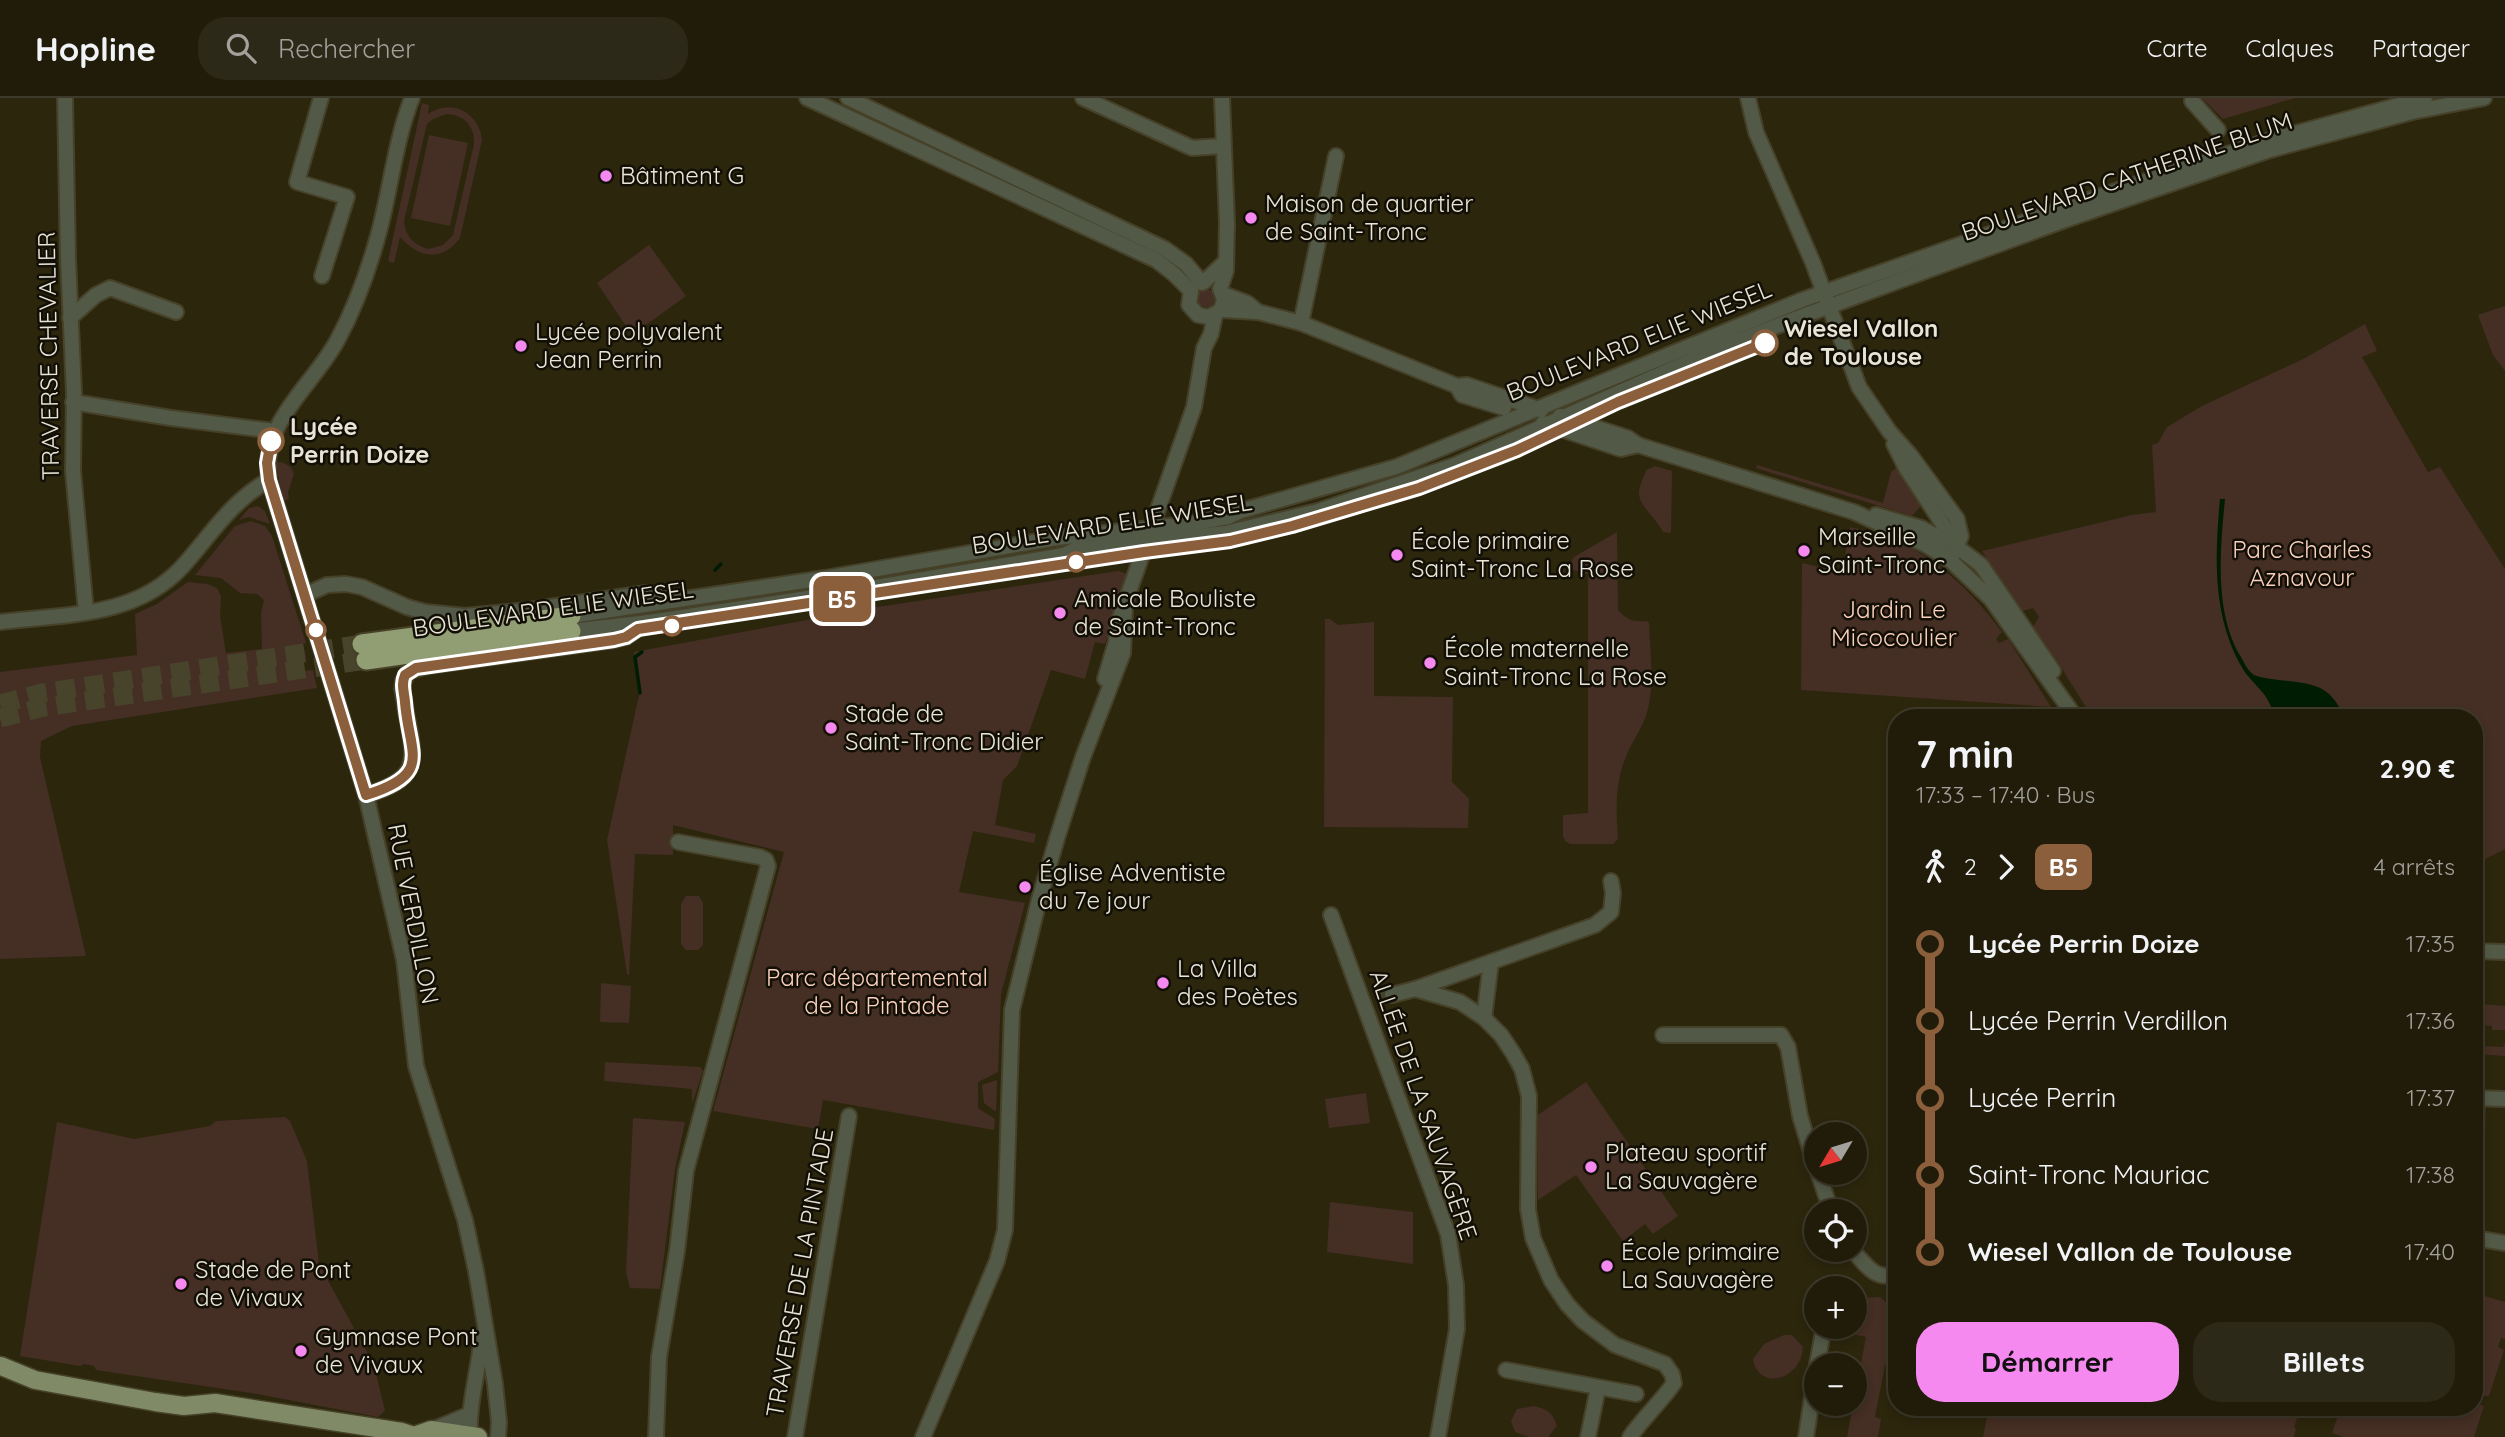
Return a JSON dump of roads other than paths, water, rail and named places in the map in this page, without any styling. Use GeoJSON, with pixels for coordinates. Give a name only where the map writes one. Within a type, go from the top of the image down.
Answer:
{"type":"FeatureCollection","features":[{"type":"Feature","properties":{"kind":"highway","name":"BOULEVARD ELIE WIESEL"},"geometry":{"type":"LineString","coordinates":[[364,652],[571,623]]}},
{"type":"Feature","properties":{"kind":"main road"},"geometry":{"type":"LineString","coordinates":[[0,1365],[187,1395],[210,1403],[419,1435],[472,1436]]}},
{"type":"Feature","properties":{"kind":"street","name":"TRAVERSE CHEVALIER"},"geometry":{"type":"LineString","coordinates":[[65,98],[73,471],[86,612]]}},
{"type":"Feature","properties":{"kind":"street"},"geometry":{"type":"LineString","coordinates":[[321,98],[297,182],[347,197],[322,276]]}},
{"type":"Feature","properties":{"kind":"street"},"geometry":{"type":"LineString","coordinates":[[0,622],[121,606],[155,591],[179,570],[239,500],[269,480],[267,463],[274,431],[336,342],[348,318],[379,232],[393,162],[412,98]]}},
{"type":"Feature","properties":{"kind":"street"},"geometry":{"type":"LineString","coordinates":[[807,98],[1156,260],[1174,274],[1199,285],[1216,285],[1258,312]]}},
{"type":"Feature","properties":{"kind":"street"},"geometry":{"type":"LineString","coordinates":[[848,98],[1164,248],[1186,264],[1199,285]]}},
{"type":"Feature","properties":{"kind":"street"},"geometry":{"type":"LineString","coordinates":[[881,98],[884,115]]}},
{"type":"Feature","properties":{"kind":"street"},"geometry":{"type":"LineString","coordinates":[[1083,98],[1192,148],[1223,146]]}},
{"type":"Feature","properties":{"kind":"street"},"geometry":{"type":"LineString","coordinates":[[923,1437],[997,1261],[1005,1230],[1012,1010],[1039,900],[1083,757],[1088,727],[1105,680],[1118,626],[1197,394],[1204,348],[1218,312],[1226,271],[1227,223],[1222,98]]}},
{"type":"Feature","properties":{"kind":"street"},"geometry":{"type":"LineString","coordinates":[[1748,98],[1756,132],[1828,299],[1859,387],[1889,432],[1911,456],[1957,519],[1961,536],[1950,560]]}},
{"type":"Feature","properties":{"kind":"street","name":"BOULEVARD CATHERINE BLUM"},"geometry":{"type":"LineString","coordinates":[[1828,299],[2064,208],[2267,141],[2425,98]]}},
{"type":"Feature","properties":{"kind":"street","name":"BOULEVARD CATHERINE BLUM"},"geometry":{"type":"LineString","coordinates":[[1828,299],[2263,152],[2412,112],[2484,98]]}},
{"type":"Feature","properties":{"kind":"street"},"geometry":{"type":"LineString","coordinates":[[2192,102],[2218,130]]}},
{"type":"Feature","properties":{"kind":"street"},"geometry":{"type":"LineString","coordinates":[[1301,323],[1336,156]]}},
{"type":"Feature","properties":{"kind":"street"},"geometry":{"type":"LineString","coordinates":[[973,176],[980,160]]}},
{"type":"Feature","properties":{"kind":"street"},"geometry":{"type":"LineString","coordinates":[[1204,348],[1198,315],[1189,305],[1199,285],[1225,262]]}},
{"type":"Feature","properties":{"kind":"street"},"geometry":{"type":"LineString","coordinates":[[70,318],[96,295],[110,288],[176,312]]}},
{"type":"Feature","properties":{"kind":"street","name":"BOULEVARD ELIE WIESEL"},"geometry":{"type":"LineString","coordinates":[[571,623],[673,601],[1056,538],[1228,517],[1396,467],[1746,322],[1828,299]]}},
{"type":"Feature","properties":{"kind":"street","name":"BOULEVARD ELIE WIESEL"},"geometry":{"type":"LineString","coordinates":[[571,623],[649,622],[853,591],[1064,555],[1074,550],[1225,533],[1305,514],[1455,465],[1828,299]]}},
{"type":"Feature","properties":{"kind":"street"},"geometry":{"type":"LineString","coordinates":[[1198,315],[1209,317],[1218,312],[1258,312],[1301,323],[1457,386],[1467,385],[1531,412],[1565,417],[1628,438],[1638,445],[1854,512],[1926,545],[1950,560],[1991,599],[2071,709]]}},
{"type":"Feature","properties":{"kind":"street"},"geometry":{"type":"LineString","coordinates":[[73,402],[274,431]]}},
{"type":"Feature","properties":{"kind":"street"},"geometry":{"type":"LineString","coordinates":[[1531,412],[1548,425],[1621,449],[1638,445]]}},
{"type":"Feature","properties":{"kind":"street","name":"RUE VERDILLON"},"geometry":{"type":"LineString","coordinates":[[269,480],[366,795],[404,960],[416,1066],[465,1220],[495,1388],[498,1437]]}},
{"type":"Feature","properties":{"kind":"street"},"geometry":{"type":"LineString","coordinates":[[1854,512],[1883,516],[1922,528],[1957,547],[1981,565],[2060,681],[2072,709]]}},
{"type":"Feature","properties":{"kind":"street"},"geometry":{"type":"LineString","coordinates":[[305,595],[327,585],[346,584],[362,587],[425,612],[465,616],[647,593],[673,601]]}},
{"type":"Feature","properties":{"kind":"street"},"geometry":{"type":"LineString","coordinates":[[366,795],[391,786],[401,779],[412,762],[413,741],[405,708],[403,681],[405,675],[416,668],[614,640],[626,637],[649,622]]}},
{"type":"Feature","properties":{"kind":"street"},"geometry":{"type":"LineString","coordinates":[[656,1437],[659,1357],[677,1251],[686,1171],[768,866],[766,860],[760,857],[678,842]]}},
{"type":"Feature","properties":{"kind":"street"},"geometry":{"type":"LineString","coordinates":[[1392,995],[1595,925],[1611,912],[1614,892],[1611,881]]}},
{"type":"Feature","properties":{"kind":"street","name":"ALLÉE DE LA SAUVAGÈRE"},"geometry":{"type":"LineString","coordinates":[[1331,915],[1371,1002],[1448,1234],[1456,1285],[1457,1329],[1438,1437]]}},
{"type":"Feature","properties":{"kind":"street"},"geometry":{"type":"LineString","coordinates":[[2483,951],[2505,952]]}},
{"type":"Feature","properties":{"kind":"street"},"geometry":{"type":"LineString","coordinates":[[1484,1018],[1491,962]]}},
{"type":"Feature","properties":{"kind":"street"},"geometry":{"type":"LineString","coordinates":[[1415,989],[1460,1002],[1484,1018],[1507,1044],[1522,1069],[1529,1096],[1528,1209],[1534,1237],[1551,1280],[1567,1304],[1583,1321],[1615,1345],[1665,1364],[1672,1374],[1674,1383],[1630,1437]]}},
{"type":"Feature","properties":{"kind":"street"},"geometry":{"type":"LineString","coordinates":[[1663,1035],[1781,1035],[1788,1047],[1804,1129]]}},
{"type":"Feature","properties":{"kind":"street"},"geometry":{"type":"LineString","coordinates":[[2483,1098],[2505,1099]]}},
{"type":"Feature","properties":{"kind":"street","name":"TRAVERSE DE LA PINTADE"},"geometry":{"type":"LineString","coordinates":[[795,1437],[849,1116]]}},
{"type":"Feature","properties":{"kind":"street"},"geometry":{"type":"LineString","coordinates":[[2483,1239],[2505,1243]]}},
{"type":"Feature","properties":{"kind":"street"},"geometry":{"type":"LineString","coordinates":[[1864,1262],[1878,1276],[1888,1277]]}},
{"type":"Feature","properties":{"kind":"street","name":"RUE VERDILLON"},"geometry":{"type":"LineString","coordinates":[[472,1436],[470,1415],[483,1320]]}},
{"type":"Feature","properties":{"kind":"street"},"geometry":{"type":"LineString","coordinates":[[1506,1370],[1636,1394]]}},
{"type":"Feature","properties":{"kind":"street"},"geometry":{"type":"LineString","coordinates":[[475,1389],[495,1388]]}},
{"type":"Feature","properties":{"kind":"street"},"geometry":{"type":"LineString","coordinates":[[1588,1437],[1598,1388]]}},
{"type":"Feature","properties":{"kind":"street"},"geometry":{"type":"LineString","coordinates":[[419,1435],[470,1415]]}},
{"type":"Feature","properties":{"kind":"street"},"geometry":{"type":"LineString","coordinates":[[1806,1437],[1809,1416]]}},
{"type":"Feature","properties":{"kind":"waterway"},"geometry":{"type":"LineString","coordinates":[[715,570],[721,564]]}},
{"type":"Feature","properties":{"kind":"waterway"},"geometry":{"type":"LineString","coordinates":[[640,693],[635,657],[642,652]]}},
{"type":"Feature","properties":{"kind":"tunnel"},"geometry":{"type":"LineString","coordinates":[[0,704],[42,693],[362,644]]}},
{"type":"Feature","properties":{"kind":"tunnel"},"geometry":{"type":"LineString","coordinates":[[0,718],[44,707],[366,660]]}},
{"type":"Feature","properties":{"kind":"tunnel"},"geometry":{"type":"LineString","coordinates":[[1377,1000],[1392,995]]}},
{"type":"Feature","properties":{"kind":"place","name":"Bâtiment G"},"geometry":{"type":"Point","coordinates":[606,176]}},
{"type":"Feature","properties":{"kind":"place","name":"Maison de quartier de Saint-Tronc"},"geometry":{"type":"Point","coordinates":[1251,218]}},
{"type":"Feature","properties":{"kind":"place","name":"Wiesel Vallon de Toulouse"},"geometry":{"type":"Point","coordinates":[1765,343]}},
{"type":"Feature","properties":{"kind":"place","name":"Lycée polyvalent Jean Perrin"},"geometry":{"type":"Point","coordinates":[521,346]}},
{"type":"Feature","properties":{"kind":"place","name":"Lycée Perrin Doize"},"geometry":{"type":"Point","coordinates":[271,441]}},
{"type":"Feature","properties":{"kind":"place","name":"Marseille Saint-Tronc"},"geometry":{"type":"Point","coordinates":[1804,551]}},
{"type":"Feature","properties":{"kind":"place","name":"École primaire Saint-Tronc La Rose"},"geometry":{"type":"Point","coordinates":[1397,555]}},
{"type":"Feature","properties":{"kind":"place","name":"Amicale Bouliste de Saint-Tronc"},"geometry":{"type":"Point","coordinates":[1060,613]}},
{"type":"Feature","properties":{"kind":"place","name":"École maternelle Saint-Tronc La Rose"},"geometry":{"type":"Point","coordinates":[1430,663]}},
{"type":"Feature","properties":{"kind":"place","name":"Stade de Saint-Tronc Didier"},"geometry":{"type":"Point","coordinates":[831,728]}},
{"type":"Feature","properties":{"kind":"place","name":"Église Adventiste du 7e jour"},"geometry":{"type":"Point","coordinates":[1025,887]}},
{"type":"Feature","properties":{"kind":"place","name":"La Villa des Poètes"},"geometry":{"type":"Point","coordinates":[1163,983]}},
{"type":"Feature","properties":{"kind":"place","name":"Plateau sportif La Sauvagère"},"geometry":{"type":"Point","coordinates":[1591,1167]}},
{"type":"Feature","properties":{"kind":"place","name":"École primaire La Sauvagère"},"geometry":{"type":"Point","coordinates":[1607,1266]}},
{"type":"Feature","properties":{"kind":"place","name":"Stade de Pont de Vivaux"},"geometry":{"type":"Point","coordinates":[181,1284]}},
{"type":"Feature","properties":{"kind":"place","name":"Gymnase Pont de Vivaux"},"geometry":{"type":"Point","coordinates":[301,1351]}},
{"type":"Feature","properties":{"kind":"park label","name":"Parc Charles Aznavour"},"geometry":{"type":"Point","coordinates":[2302,564]}},
{"type":"Feature","properties":{"kind":"park label","name":"Jardin Le Micocoulier"},"geometry":{"type":"Point","coordinates":[1894,624]}},
{"type":"Feature","properties":{"kind":"park label","name":"Parc départemental de la Pintade"},"geometry":{"type":"Point","coordinates":[877,992]}}]}
